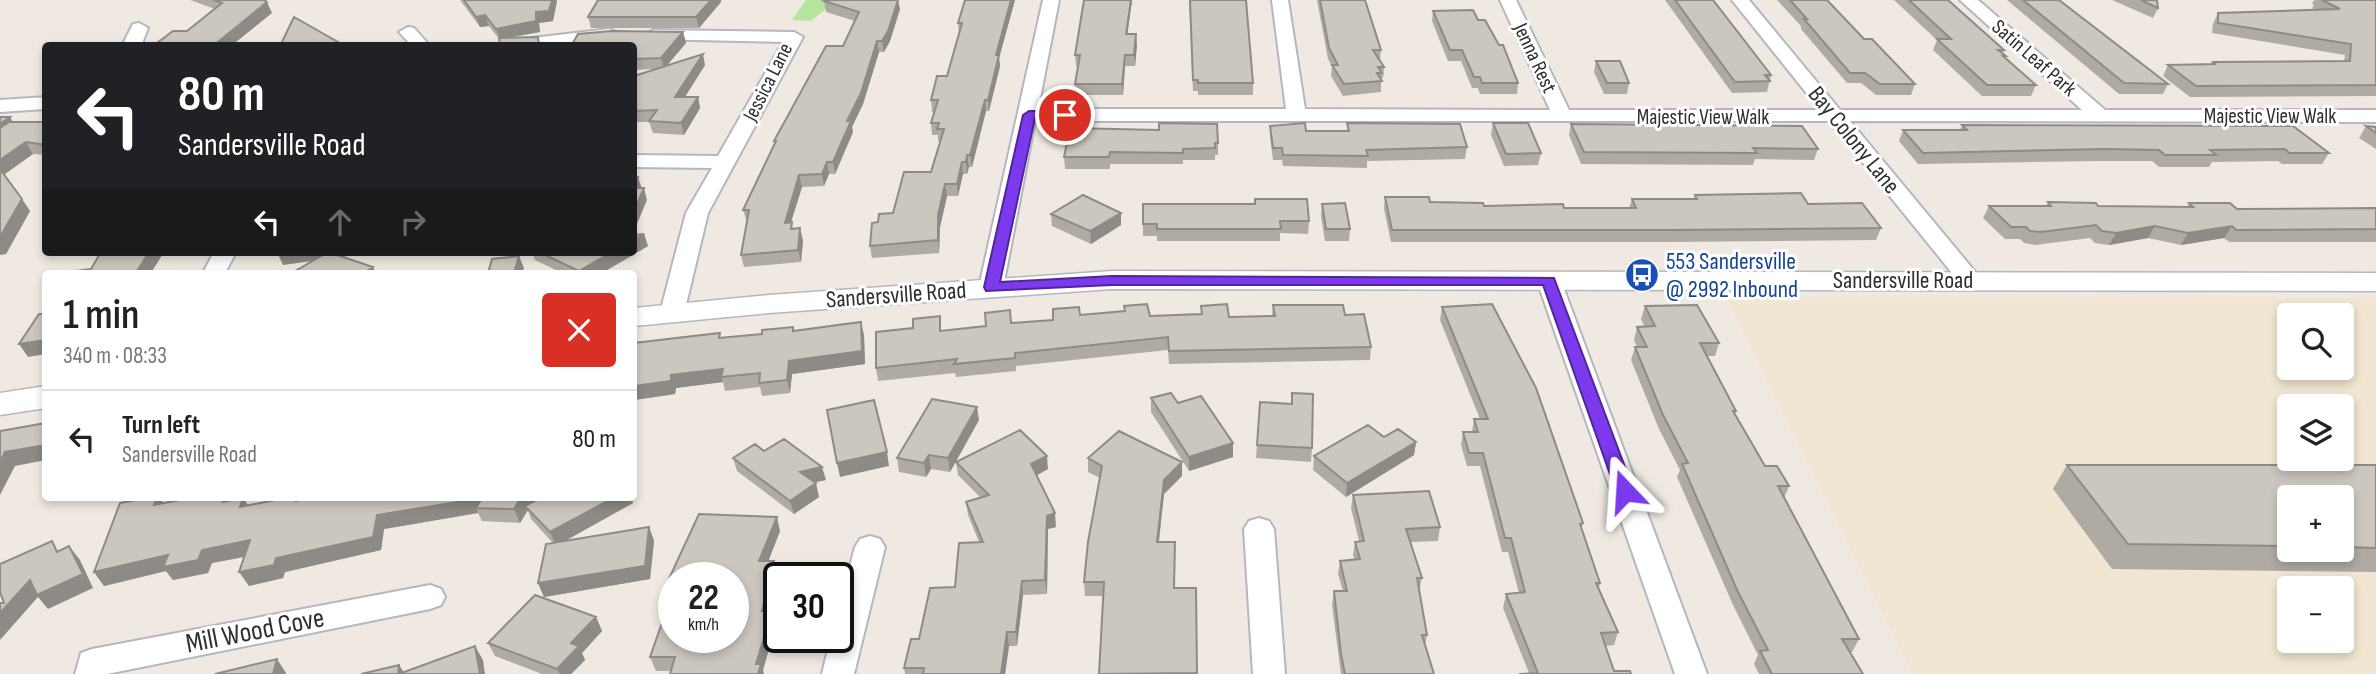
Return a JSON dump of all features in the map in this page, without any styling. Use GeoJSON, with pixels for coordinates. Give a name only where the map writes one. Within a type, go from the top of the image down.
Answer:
{"type":"FeatureCollection","features":[{"type":"Feature","properties":{"kind":"street"},"geometry":{"type":"LineString","coordinates":[[992,287],[1051,0]]}},
{"type":"Feature","properties":{"kind":"street"},"geometry":{"type":"LineString","coordinates":[[1280,0],[1296,116]]}},
{"type":"Feature","properties":{"kind":"street","name":"Jenna Rest"},"geometry":{"type":"LineString","coordinates":[[1508,0],[1563,117]]}},
{"type":"Feature","properties":{"kind":"street","name":"Bay Colony Lane"},"geometry":{"type":"LineString","coordinates":[[1740,0],[1833,117],[1969,279]]}},
{"type":"Feature","properties":{"kind":"street","name":"Satin Leaf Park"},"geometry":{"type":"LineString","coordinates":[[1968,0],[2100,116]]}},
{"type":"Feature","properties":{"kind":"street"},"geometry":{"type":"LineString","coordinates":[[135,42],[139,28]]}},
{"type":"Feature","properties":{"kind":"street"},"geometry":{"type":"LineString","coordinates":[[408,32],[418,42]]}},
{"type":"Feature","properties":{"kind":"street","name":"Jessica Lane"},"geometry":{"type":"LineString","coordinates":[[542,42],[613,34],[794,37],[696,213],[672,313]]}},
{"type":"Feature","properties":{"kind":"street"},"geometry":{"type":"LineString","coordinates":[[0,106],[42,103]]}},
{"type":"Feature","properties":{"kind":"street","name":"Majestic View Walk"},"geometry":{"type":"LineString","coordinates":[[1029,115],[2376,116]]}},
{"type":"Feature","properties":{"kind":"street"},"geometry":{"type":"LineString","coordinates":[[637,161],[726,162]]}},
{"type":"Feature","properties":{"kind":"street","name":"Sandersville Road"},"geometry":{"type":"LineString","coordinates":[[637,317],[992,287],[1150,280],[1969,279],[2376,282]]}},
{"type":"Feature","properties":{"kind":"street"},"geometry":{"type":"LineString","coordinates":[[1549,281],[1691,674]]}},
{"type":"Feature","properties":{"kind":"street"},"geometry":{"type":"LineString","coordinates":[[0,404],[42,398]]}},
{"type":"Feature","properties":{"kind":"street"},"geometry":{"type":"LineString","coordinates":[[1259,529],[1269,674]]}},
{"type":"Feature","properties":{"kind":"street"},"geometry":{"type":"LineString","coordinates":[[838,674],[870,547]]}},
{"type":"Feature","properties":{"kind":"street","name":"Mill Wood Cove"},"geometry":{"type":"LineString","coordinates":[[90,674],[92,662],[430,597]]}},
{"type":"Feature","properties":{"kind":"shaded area"},"geometry":{"type":"Polygon","coordinates":[[[1726,298],[2376,298],[2376,674],[1913,674],[1726,298]]]}},
{"type":"Feature","properties":{"kind":"green space"},"geometry":{"type":"Polygon","coordinates":[[[806,0],[837,0],[811,21],[792,20],[806,0]]]}},
{"type":"Feature","properties":{"kind":"building"},"geometry":{"type":"Polygon","coordinates":[[[214,0],[267,2],[218,42],[158,42],[173,31],[187,31],[222,3],[214,0]]]}},
{"type":"Feature","properties":{"kind":"building"},"geometry":{"type":"Polygon","coordinates":[[[464,0],[552,0],[549,11],[536,12],[536,21],[496,29],[485,15],[476,17],[464,0]]]}},
{"type":"Feature","properties":{"kind":"building"},"geometry":{"type":"Polygon","coordinates":[[[598,0],[711,0],[696,17],[588,17],[598,0]]]}},
{"type":"Feature","properties":{"kind":"building"},"geometry":{"type":"Polygon","coordinates":[[[898,0],[888,31],[882,41],[877,41],[861,93],[847,121],[851,121],[833,162],[827,162],[822,174],[799,175],[785,223],[792,222],[791,229],[800,228],[798,250],[741,255],[749,210],[743,210],[774,141],[826,46],[843,46],[859,12],[824,1],[898,0]]]}},
{"type":"Feature","properties":{"kind":"building"},"geometry":{"type":"Polygon","coordinates":[[[965,0],[1011,0],[996,55],[999,55],[988,100],[985,100],[970,155],[967,155],[966,162],[962,162],[957,184],[945,184],[938,215],[938,240],[870,246],[872,223],[878,222],[879,214],[893,213],[904,172],[931,172],[944,129],[937,129],[939,123],[931,123],[938,100],[931,100],[937,76],[947,76],[962,23],[958,23],[965,0]]]}},
{"type":"Feature","properties":{"kind":"building"},"geometry":{"type":"Polygon","coordinates":[[[1084,0],[1131,0],[1126,34],[1136,34],[1134,55],[1125,55],[1122,84],[1075,84],[1080,55],[1075,55],[1084,0]]]}},
{"type":"Feature","properties":{"kind":"building"},"geometry":{"type":"Polygon","coordinates":[[[1190,0],[1246,0],[1253,83],[1198,83],[1198,80],[1193,80],[1190,0]]]}},
{"type":"Feature","properties":{"kind":"building"},"geometry":{"type":"Polygon","coordinates":[[[1320,0],[1365,0],[1381,50],[1373,50],[1384,67],[1378,67],[1382,73],[1377,73],[1382,81],[1344,84],[1332,65],[1338,65],[1329,48],[1320,0]]]}},
{"type":"Feature","properties":{"kind":"building"},"geometry":{"type":"Polygon","coordinates":[[[1675,0],[1713,0],[1771,75],[1765,75],[1770,81],[1735,82],[1675,0]]]}},
{"type":"Feature","properties":{"kind":"building"},"geometry":{"type":"Polygon","coordinates":[[[1790,0],[1827,0],[1864,39],[1872,39],[1915,84],[1880,84],[1865,73],[1850,73],[1790,0]]]}},
{"type":"Feature","properties":{"kind":"building"},"geometry":{"type":"Polygon","coordinates":[[[1909,0],[1948,0],[2004,50],[1998,50],[2036,85],[1987,85],[1937,39],[1951,39],[1909,0]]]}},
{"type":"Feature","properties":{"kind":"building"},"geometry":{"type":"Polygon","coordinates":[[[2023,0],[2059,0],[2168,84],[2124,83],[2023,0]]]}},
{"type":"Feature","properties":{"kind":"building"},"geometry":{"type":"Polygon","coordinates":[[[2141,0],[2157,0],[2158,8],[2141,0]]]}},
{"type":"Feature","properties":{"kind":"building"},"geometry":{"type":"Polygon","coordinates":[[[2322,0],[2376,0],[2376,85],[2196,86],[2168,65],[2350,61],[2351,44],[2218,23],[2218,13],[2340,9],[2322,0]]]}},
{"type":"Feature","properties":{"kind":"building"},"geometry":{"type":"Polygon","coordinates":[[[1473,10],[1478,20],[1485,20],[1499,45],[1503,45],[1518,83],[1482,83],[1480,77],[1474,77],[1462,50],[1450,50],[1433,11],[1473,10]]]}},
{"type":"Feature","properties":{"kind":"building"},"geometry":{"type":"Polygon","coordinates":[[[294,17],[338,42],[282,42],[294,17]]]}},
{"type":"Feature","properties":{"kind":"building"},"geometry":{"type":"Polygon","coordinates":[[[611,31],[683,32],[661,58],[637,59],[637,42],[573,42],[578,34],[611,31]]]}},
{"type":"Feature","properties":{"kind":"building"},"geometry":{"type":"Polygon","coordinates":[[[538,37],[539,42],[500,42],[499,38],[538,37]]]}},
{"type":"Feature","properties":{"kind":"building"},"geometry":{"type":"Polygon","coordinates":[[[703,54],[675,97],[698,97],[681,123],[649,121],[657,110],[637,111],[637,75],[703,54]]]}},
{"type":"Feature","properties":{"kind":"building"},"geometry":{"type":"Polygon","coordinates":[[[1596,61],[1620,61],[1629,83],[1607,83],[1596,61]]]}},
{"type":"Feature","properties":{"kind":"building"},"geometry":{"type":"Polygon","coordinates":[[[0,117],[10,117],[0,124],[0,117]]]}},
{"type":"Feature","properties":{"kind":"building"},"geometry":{"type":"Polygon","coordinates":[[[9,122],[42,122],[42,144],[26,142],[0,160],[0,128],[9,122]]]}},
{"type":"Feature","properties":{"kind":"building"},"geometry":{"type":"Polygon","coordinates":[[[1159,123],[1217,124],[1218,143],[1215,143],[1215,148],[1183,149],[1183,153],[1110,152],[1109,157],[1064,157],[1070,128],[1159,130],[1159,123]]]}},
{"type":"Feature","properties":{"kind":"building"},"geometry":{"type":"Polygon","coordinates":[[[1305,123],[1306,131],[1349,131],[1347,123],[1460,124],[1467,147],[1366,150],[1368,156],[1283,155],[1282,148],[1273,148],[1270,126],[1305,123]]]}},
{"type":"Feature","properties":{"kind":"building"},"geometry":{"type":"Polygon","coordinates":[[[1493,123],[1528,123],[1541,153],[1506,154],[1493,123]]]}},
{"type":"Feature","properties":{"kind":"building"},"geometry":{"type":"Polygon","coordinates":[[[1571,124],[1802,126],[1818,149],[1753,148],[1757,153],[1584,152],[1571,124]]]}},
{"type":"Feature","properties":{"kind":"building"},"geometry":{"type":"Polygon","coordinates":[[[1962,125],[2293,126],[2329,153],[2289,153],[2285,149],[2210,150],[2216,155],[2165,155],[2159,150],[2105,149],[1923,153],[1903,130],[1967,130],[1962,125]]]}},
{"type":"Feature","properties":{"kind":"building"},"geometry":{"type":"Polygon","coordinates":[[[0,169],[22,199],[0,237],[0,169]]]}},
{"type":"Feature","properties":{"kind":"building"},"geometry":{"type":"Polygon","coordinates":[[[637,188],[644,188],[637,204],[637,188]]]}},
{"type":"Feature","properties":{"kind":"building"},"geometry":{"type":"Polygon","coordinates":[[[1801,193],[1808,204],[1862,203],[1881,228],[1392,230],[1385,197],[1429,197],[1430,202],[1483,203],[1484,206],[1563,204],[1564,208],[1636,208],[1632,199],[1697,199],[1695,195],[1801,193]]]}},
{"type":"Feature","properties":{"kind":"building"},"geometry":{"type":"Polygon","coordinates":[[[1083,195],[1121,213],[1090,231],[1051,214],[1083,195]]]}},
{"type":"Feature","properties":{"kind":"building"},"geometry":{"type":"Polygon","coordinates":[[[1255,199],[1307,199],[1309,221],[1280,221],[1281,229],[1157,229],[1157,224],[1143,224],[1143,204],[1255,204],[1255,199]]]}},
{"type":"Feature","properties":{"kind":"building"},"geometry":{"type":"Polygon","coordinates":[[[2048,202],[2096,203],[2098,206],[2193,207],[2189,203],[2230,203],[2237,209],[2376,208],[2376,229],[2236,230],[2232,226],[2188,233],[2155,226],[2116,233],[2102,231],[2096,225],[2041,232],[2030,231],[2026,227],[2011,227],[1989,206],[2051,206],[2048,202]]]}},
{"type":"Feature","properties":{"kind":"building"},"geometry":{"type":"Polygon","coordinates":[[[1345,203],[1350,229],[1326,229],[1322,204],[1345,203]]]}},
{"type":"Feature","properties":{"kind":"building"},"geometry":{"type":"Polygon","coordinates":[[[99,256],[147,256],[138,270],[84,270],[91,269],[99,256]]]}},
{"type":"Feature","properties":{"kind":"building"},"geometry":{"type":"Polygon","coordinates":[[[321,256],[340,256],[373,267],[368,270],[297,270],[321,256]]]}},
{"type":"Feature","properties":{"kind":"building"},"geometry":{"type":"Polygon","coordinates":[[[519,256],[515,270],[489,270],[492,259],[519,256]]]}},
{"type":"Feature","properties":{"kind":"building"},"geometry":{"type":"Polygon","coordinates":[[[547,256],[605,256],[577,270],[547,256]]]}},
{"type":"Feature","properties":{"kind":"building"},"geometry":{"type":"Polygon","coordinates":[[[1147,304],[1150,316],[1202,314],[1201,306],[1227,304],[1229,317],[1275,316],[1273,305],[1343,305],[1345,315],[1364,314],[1371,347],[1169,351],[1168,337],[1015,353],[1015,358],[954,364],[957,359],[876,368],[876,332],[913,328],[913,319],[940,316],[940,331],[986,326],[985,313],[1010,310],[1011,323],[1053,320],[1053,309],[1079,307],[1080,315],[1125,311],[1124,306],[1147,304]]]}},
{"type":"Feature","properties":{"kind":"building"},"geometry":{"type":"Polygon","coordinates":[[[1492,304],[1536,388],[1583,523],[1580,524],[1600,583],[1596,583],[1618,632],[1601,633],[1614,671],[1630,671],[1631,674],[1519,674],[1538,673],[1506,594],[1525,592],[1511,538],[1505,538],[1483,453],[1469,453],[1463,432],[1478,432],[1474,419],[1488,419],[1442,307],[1492,304]]]}},
{"type":"Feature","properties":{"kind":"building"},"geometry":{"type":"Polygon","coordinates":[[[1697,305],[1719,343],[1700,343],[1736,411],[1733,411],[1765,466],[1777,466],[1789,486],[1778,486],[1859,639],[1842,639],[1863,674],[1772,674],[1760,651],[1768,650],[1738,592],[1682,464],[1688,463],[1663,415],[1635,347],[1647,347],[1637,327],[1655,326],[1645,306],[1697,305]]]}},
{"type":"Feature","properties":{"kind":"building"},"geometry":{"type":"Polygon","coordinates":[[[39,314],[42,314],[42,341],[19,344],[39,314]]]}},
{"type":"Feature","properties":{"kind":"building"},"geometry":{"type":"Polygon","coordinates":[[[861,322],[862,351],[789,361],[787,380],[759,383],[760,373],[721,377],[723,369],[671,375],[671,381],[637,386],[637,343],[720,333],[719,338],[762,334],[762,330],[793,327],[793,331],[861,322]]]}},
{"type":"Feature","properties":{"kind":"building"},"geometry":{"type":"Polygon","coordinates":[[[1171,393],[1178,403],[1201,396],[1233,443],[1189,457],[1151,398],[1171,393]]]}},
{"type":"Feature","properties":{"kind":"building"},"geometry":{"type":"Polygon","coordinates":[[[1292,393],[1313,394],[1312,448],[1257,445],[1260,402],[1292,404],[1292,393]]]}},
{"type":"Feature","properties":{"kind":"building"},"geometry":{"type":"Polygon","coordinates":[[[932,399],[977,407],[948,458],[929,455],[924,463],[897,458],[932,399]]]}},
{"type":"Feature","properties":{"kind":"building"},"geometry":{"type":"Polygon","coordinates":[[[874,400],[887,452],[837,463],[827,410],[874,400]]]}},
{"type":"Feature","properties":{"kind":"building"},"geometry":{"type":"Polygon","coordinates":[[[42,424],[42,446],[5,452],[0,462],[0,431],[42,424]]]}},
{"type":"Feature","properties":{"kind":"building"},"geometry":{"type":"Polygon","coordinates":[[[1368,425],[1384,437],[1398,429],[1416,442],[1347,483],[1314,456],[1368,425]]]}},
{"type":"Feature","properties":{"kind":"building"},"geometry":{"type":"Polygon","coordinates":[[[1020,430],[1047,456],[1031,464],[1055,513],[1047,516],[1045,580],[1022,581],[1016,632],[1007,632],[1001,674],[923,674],[924,668],[904,668],[911,639],[919,639],[930,588],[955,587],[959,543],[983,542],[966,502],[989,495],[956,462],[1020,430]]]}},
{"type":"Feature","properties":{"kind":"building"},"geometry":{"type":"Polygon","coordinates":[[[1119,431],[1182,462],[1164,480],[1157,542],[1175,542],[1174,588],[1196,588],[1197,673],[1099,674],[1104,582],[1084,582],[1088,542],[1102,466],[1088,458],[1119,431]]]}},
{"type":"Feature","properties":{"kind":"building"},"geometry":{"type":"Polygon","coordinates":[[[784,439],[822,467],[800,472],[816,483],[790,501],[733,458],[755,444],[764,451],[784,439]]]}},
{"type":"Feature","properties":{"kind":"building"},"geometry":{"type":"Polygon","coordinates":[[[2067,465],[2277,465],[2277,471],[2354,471],[2354,465],[2376,465],[2376,548],[2354,547],[2354,485],[2277,485],[2277,546],[2128,544],[2067,465]]]}},
{"type":"Feature","properties":{"kind":"building"},"geometry":{"type":"Polygon","coordinates":[[[1429,491],[1440,527],[1406,529],[1422,578],[1417,578],[1427,635],[1422,635],[1434,674],[1345,674],[1334,591],[1347,591],[1340,561],[1360,559],[1355,542],[1364,541],[1353,495],[1429,491]]]}},
{"type":"Feature","properties":{"kind":"building"},"geometry":{"type":"Polygon","coordinates":[[[156,501],[154,505],[174,501],[242,501],[240,507],[270,501],[463,501],[377,515],[373,537],[276,558],[274,565],[239,572],[250,540],[202,550],[198,560],[163,567],[168,555],[94,572],[120,503],[156,501]]]}},
{"type":"Feature","properties":{"kind":"building"},"geometry":{"type":"Polygon","coordinates":[[[480,501],[519,501],[514,509],[476,508],[480,501]]]}},
{"type":"Feature","properties":{"kind":"building"},"geometry":{"type":"Polygon","coordinates":[[[534,501],[608,501],[550,532],[525,506],[534,501]]]}},
{"type":"Feature","properties":{"kind":"building"},"geometry":{"type":"Polygon","coordinates":[[[699,514],[777,517],[759,561],[774,561],[763,562],[763,641],[756,664],[761,664],[758,674],[670,674],[675,657],[650,657],[658,634],[658,653],[749,653],[749,562],[677,562],[699,514]]]}},
{"type":"Feature","properties":{"kind":"building"},"geometry":{"type":"Polygon","coordinates":[[[649,527],[645,566],[538,583],[546,544],[649,527]]]}},
{"type":"Feature","properties":{"kind":"building"},"geometry":{"type":"Polygon","coordinates":[[[52,541],[57,552],[69,546],[83,574],[37,595],[30,580],[0,613],[0,603],[4,603],[0,592],[0,564],[52,541]]]}},
{"type":"Feature","properties":{"kind":"building"},"geometry":{"type":"Polygon","coordinates":[[[535,595],[596,617],[571,643],[579,646],[557,669],[488,643],[535,595]]]}},
{"type":"Feature","properties":{"kind":"building"},"geometry":{"type":"Polygon","coordinates":[[[475,646],[480,674],[399,674],[475,646]]]}},
{"type":"Feature","properties":{"kind":"building"},"geometry":{"type":"Polygon","coordinates":[[[277,659],[273,674],[215,674],[277,659]]]}},
{"type":"Feature","properties":{"kind":"building"},"geometry":{"type":"Polygon","coordinates":[[[399,665],[398,674],[361,674],[399,665]]]}},
{"type":"Feature","properties":{"kind":"place","name":"553 Sandersville @ 2992 Inbound"},"geometry":{"type":"Point","coordinates":[1642,275]}},
{"type":"Feature","properties":{"kind":"route"},"geometry":{"type":"LineString","coordinates":[[1065,115],[1029,115],[992,287],[1112,280],[1201,279],[1549,281],[1625,491]]}}]}
